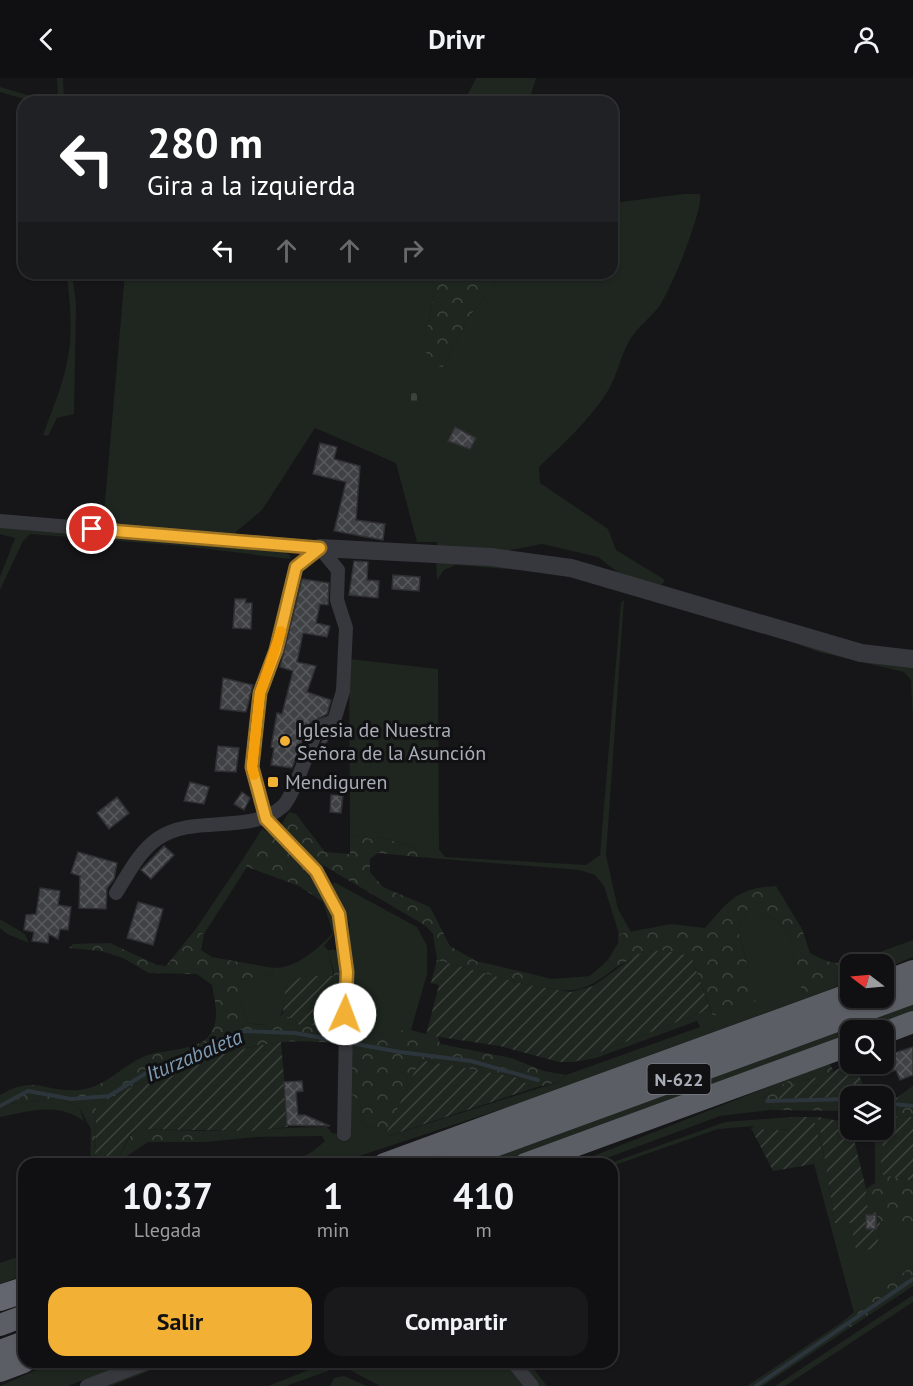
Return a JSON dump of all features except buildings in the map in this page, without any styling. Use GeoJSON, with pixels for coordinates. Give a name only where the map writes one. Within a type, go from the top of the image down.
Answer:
{"type":"FeatureCollection","features":[{"type":"Feature","properties":{"kind":"highway"},"geometry":{"type":"LineString","coordinates":[[894,978],[913,971]]}},
{"type":"Feature","properties":{"kind":"highway","name":"N-622"},"geometry":{"type":"LineString","coordinates":[[461,1158],[913,993]]}},
{"type":"Feature","properties":{"kind":"highway"},"geometry":{"type":"LineString","coordinates":[[400,1158],[840,998]]}},
{"type":"Feature","properties":{"kind":"highway"},"geometry":{"type":"LineString","coordinates":[[894,1029],[913,1022]]}},
{"type":"Feature","properties":{"kind":"highway","name":"N-622"},"geometry":{"type":"LineString","coordinates":[[541,1158],[840,1049]]}},
{"type":"Feature","properties":{"kind":"highway"},"geometry":{"type":"LineString","coordinates":[[0,1300],[18,1293]]}},
{"type":"Feature","properties":{"kind":"highway"},"geometry":{"type":"LineString","coordinates":[[0,1325],[18,1318]]}},
{"type":"Feature","properties":{"kind":"highway"},"geometry":{"type":"LineString","coordinates":[[0,1351],[18,1344]]}},
{"type":"Feature","properties":{"kind":"highway"},"geometry":{"type":"LineString","coordinates":[[0,1371],[18,1364]]}},
{"type":"Feature","properties":{"kind":"street"},"geometry":{"type":"LineString","coordinates":[[0,521],[320,548],[491,557],[571,568],[861,652],[913,659]]}},
{"type":"Feature","properties":{"kind":"street"},"geometry":{"type":"LineString","coordinates":[[116,893],[139,856],[158,838],[196,826],[266,819],[285,804],[318,727],[334,721],[343,691],[346,628],[337,600],[338,570],[320,548]]}},
{"type":"Feature","properties":{"kind":"street"},"geometry":{"type":"LineString","coordinates":[[320,548],[296,567],[276,650],[260,693],[252,767],[266,819],[316,871],[339,914],[347,972],[344,1035],[344,1134]]}},
{"type":"Feature","properties":{"kind":"street"},"geometry":{"type":"LineString","coordinates":[[87,1386],[133,1368]]}},
{"type":"Feature","properties":{"kind":"street"},"geometry":{"type":"LineString","coordinates":[[518,1368],[532,1386]]}},
{"type":"Feature","properties":{"kind":"green space"},"geometry":{"type":"Polygon","coordinates":[[[57,78],[63,78],[64,96],[58,96],[57,78]]]}},
{"type":"Feature","properties":{"kind":"green space"},"geometry":{"type":"Polygon","coordinates":[[[476,78],[536,78],[531,96],[467,96],[476,78]]]}},
{"type":"Feature","properties":{"kind":"green space"},"geometry":{"type":"Polygon","coordinates":[[[0,87],[31,96],[18,97],[0,92],[0,87]]]}},
{"type":"Feature","properties":{"kind":"green space"},"geometry":{"type":"Polygon","coordinates":[[[700,194],[697,216],[685,251],[663,299],[658,308],[631,338],[612,383],[602,400],[577,430],[539,467],[540,483],[608,529],[616,550],[665,580],[659,589],[625,578],[598,557],[542,544],[495,553],[437,550],[437,542],[417,542],[396,463],[315,428],[262,510],[230,537],[103,524],[124,279],[437,279],[425,339],[443,367],[469,317],[499,279],[618,279],[618,202],[700,194]]]}},
{"type":"Feature","properties":{"kind":"green space"},"geometry":{"type":"Polygon","coordinates":[[[67,279],[73,279],[76,304],[74,414],[57,418],[48,436],[43,435],[62,383],[67,362],[71,332],[67,279]]]}},
{"type":"Feature","properties":{"kind":"green space"},"geometry":{"type":"Polygon","coordinates":[[[437,279],[499,279],[469,317],[443,367],[428,366],[425,339],[437,279]]]}},
{"type":"Feature","properties":{"kind":"green space"},"geometry":{"type":"Polygon","coordinates":[[[411,386],[423,390],[414,408],[402,405],[411,386]]]}},
{"type":"Feature","properties":{"kind":"green space"},"geometry":{"type":"Polygon","coordinates":[[[0,526],[284,552],[290,555],[290,559],[183,546],[30,534],[23,541],[0,590],[0,577],[15,538],[0,534],[0,526]]]}},
{"type":"Feature","properties":{"kind":"green space"},"geometry":{"type":"Polygon","coordinates":[[[436,560],[532,565],[913,665],[913,721],[911,680],[904,672],[819,652],[778,637],[580,579],[534,571],[456,565],[444,570],[437,580],[436,560]]]}},
{"type":"Feature","properties":{"kind":"green space"},"geometry":{"type":"Polygon","coordinates":[[[624,600],[606,855],[618,909],[631,932],[619,934],[604,886],[595,875],[579,870],[418,857],[415,847],[380,837],[372,839],[350,835],[349,659],[438,669],[439,849],[445,857],[586,865],[600,855],[621,603],[624,600]]]}},
{"type":"Feature","properties":{"kind":"green space"},"geometry":{"type":"Polygon","coordinates":[[[289,812],[296,814],[325,852],[350,854],[350,835],[372,839],[380,837],[415,847],[418,857],[378,853],[370,859],[370,872],[383,887],[430,907],[450,946],[476,961],[536,975],[527,985],[437,960],[433,934],[426,926],[316,861],[280,827],[289,812]]]}},
{"type":"Feature","properties":{"kind":"green space"},"geometry":{"type":"Polygon","coordinates":[[[262,829],[289,849],[323,893],[314,896],[299,886],[247,867],[243,859],[262,829]]]}},
{"type":"Feature","properties":{"kind":"green space"},"geometry":{"type":"Polygon","coordinates":[[[243,859],[247,867],[204,934],[195,930],[243,859]]]}},
{"type":"Feature","properties":{"kind":"green space"},"geometry":{"type":"Polygon","coordinates":[[[334,882],[417,927],[427,946],[427,974],[411,1030],[386,1034],[352,1031],[349,923],[331,889],[334,882]]]}},
{"type":"Feature","properties":{"kind":"green space"},"geometry":{"type":"Polygon","coordinates":[[[776,886],[802,929],[810,953],[826,961],[840,963],[840,982],[803,995],[789,934],[777,920],[748,908],[738,929],[756,1001],[713,1016],[691,956],[651,952],[635,957],[615,968],[608,960],[618,943],[619,934],[671,924],[705,928],[735,898],[763,887],[776,886]]]}},
{"type":"Feature","properties":{"kind":"green space"},"geometry":{"type":"Polygon","coordinates":[[[323,893],[336,921],[334,932],[324,946],[328,950],[334,976],[309,976],[286,981],[283,1010],[276,1021],[269,1024],[247,1023],[239,993],[239,980],[272,974],[273,968],[298,961],[313,952],[333,933],[323,902],[314,896],[323,893]]]}},
{"type":"Feature","properties":{"kind":"green space"},"geometry":{"type":"Polygon","coordinates":[[[748,908],[777,920],[789,934],[803,994],[840,981],[840,986],[511,1106],[353,1158],[300,1158],[325,1141],[322,1136],[256,1137],[205,1142],[203,1131],[327,1127],[332,1133],[348,1136],[349,1092],[360,1101],[363,1125],[387,1132],[389,1136],[558,1082],[566,1075],[700,1027],[697,1021],[596,1058],[574,1062],[710,1009],[713,1016],[748,968],[738,929],[748,908]]]}},
{"type":"Feature","properties":{"kind":"green space"},"geometry":{"type":"Polygon","coordinates":[[[0,919],[25,934],[29,943],[7,934],[0,928],[0,919]]]}},
{"type":"Feature","properties":{"kind":"green space"},"geometry":{"type":"Polygon","coordinates":[[[195,930],[204,934],[201,950],[212,957],[273,968],[272,974],[239,980],[239,993],[247,1023],[262,1025],[271,1023],[283,1013],[301,1026],[325,1024],[333,1016],[334,972],[328,950],[340,951],[338,1043],[296,1041],[260,1045],[185,1065],[136,1085],[96,1108],[95,1158],[90,1158],[91,1129],[79,1107],[58,1098],[11,1104],[0,1110],[0,1095],[12,1089],[32,1085],[67,1090],[89,1088],[148,1055],[197,1045],[208,1037],[216,1018],[212,985],[197,974],[149,973],[123,958],[101,951],[69,948],[73,944],[110,943],[157,965],[166,966],[195,930]]]}},
{"type":"Feature","properties":{"kind":"green space"},"geometry":{"type":"Polygon","coordinates":[[[913,940],[913,957],[894,965],[894,954],[874,954],[913,940]]]}},
{"type":"Feature","properties":{"kind":"green space"},"geometry":{"type":"Polygon","coordinates":[[[662,950],[691,956],[710,1009],[574,1062],[559,1062],[500,1046],[426,1035],[439,985],[431,983],[437,960],[527,985],[571,992],[593,986],[638,954],[662,950]]]}},
{"type":"Feature","properties":{"kind":"green space"},"geometry":{"type":"Polygon","coordinates":[[[608,960],[615,968],[583,988],[565,990],[527,985],[536,975],[552,979],[590,976],[608,960]]]}},
{"type":"Feature","properties":{"kind":"green space"},"geometry":{"type":"Polygon","coordinates":[[[309,976],[334,976],[333,1016],[324,1024],[301,1026],[283,1013],[286,981],[309,976]]]}},
{"type":"Feature","properties":{"kind":"green space"},"geometry":{"type":"Polygon","coordinates":[[[913,1003],[913,1014],[894,1020],[866,1020],[913,1003]]]}},
{"type":"Feature","properties":{"kind":"green space"},"geometry":{"type":"Polygon","coordinates":[[[407,1029],[438,1037],[440,1044],[511,1058],[544,1071],[566,1075],[558,1082],[534,1088],[515,1077],[420,1060],[387,1132],[363,1125],[360,1101],[349,1092],[352,1031],[386,1034],[407,1029]]]}},
{"type":"Feature","properties":{"kind":"green space"},"geometry":{"type":"Polygon","coordinates":[[[840,1029],[840,1040],[516,1158],[484,1158],[840,1029]]]}},
{"type":"Feature","properties":{"kind":"green space"},"geometry":{"type":"Polygon","coordinates":[[[281,1042],[288,1127],[249,1131],[138,1129],[131,1133],[118,1158],[95,1158],[96,1108],[137,1084],[161,1074],[210,1057],[281,1042]]]}},
{"type":"Feature","properties":{"kind":"green space"},"geometry":{"type":"Polygon","coordinates":[[[420,1060],[515,1077],[534,1088],[388,1136],[387,1132],[420,1060]]]}},
{"type":"Feature","properties":{"kind":"green space"},"geometry":{"type":"Polygon","coordinates":[[[830,1064],[833,1070],[826,1075],[798,1082],[779,1098],[840,1097],[840,1111],[770,1110],[764,1097],[796,1076],[830,1064]]]}},
{"type":"Feature","properties":{"kind":"green space"},"geometry":{"type":"Polygon","coordinates":[[[840,1068],[840,1074],[859,1074],[863,1086],[840,1086],[840,1097],[779,1099],[779,1094],[798,1082],[826,1075],[840,1068]]]}},
{"type":"Feature","properties":{"kind":"green space"},"geometry":{"type":"Polygon","coordinates":[[[796,1076],[764,1097],[770,1110],[720,1116],[607,1158],[588,1158],[796,1076]]]}},
{"type":"Feature","properties":{"kind":"green space"},"geometry":{"type":"Polygon","coordinates":[[[913,1086],[913,1117],[894,1116],[894,1098],[913,1086]]]}},
{"type":"Feature","properties":{"kind":"green space"},"geometry":{"type":"Polygon","coordinates":[[[58,1098],[79,1107],[84,1121],[74,1115],[53,1110],[0,1117],[0,1110],[11,1104],[58,1098]]]}},
{"type":"Feature","properties":{"kind":"green space"},"geometry":{"type":"Polygon","coordinates":[[[894,1116],[913,1117],[913,1181],[880,1174],[883,1140],[894,1140],[894,1116]]]}},
{"type":"Feature","properties":{"kind":"green space"},"geometry":{"type":"Polygon","coordinates":[[[791,1117],[791,1129],[768,1131],[755,1126],[718,1129],[618,1164],[618,1160],[725,1122],[791,1117]]]}},
{"type":"Feature","properties":{"kind":"green space"},"geometry":{"type":"Polygon","coordinates":[[[791,1117],[813,1117],[824,1158],[814,1164],[773,1171],[751,1128],[755,1126],[768,1131],[791,1129],[791,1117]]]}},
{"type":"Feature","properties":{"kind":"green space"},"geometry":{"type":"Polygon","coordinates":[[[813,1117],[818,1117],[835,1222],[851,1222],[877,1249],[880,1223],[913,1223],[913,1265],[854,1313],[814,1164],[824,1158],[813,1117]]]}},
{"type":"Feature","properties":{"kind":"green space"},"geometry":{"type":"Polygon","coordinates":[[[818,1117],[840,1121],[840,1140],[854,1140],[866,1189],[867,1207],[874,1208],[880,1223],[877,1249],[856,1250],[851,1223],[835,1223],[818,1117]]]}},
{"type":"Feature","properties":{"kind":"green space"},"geometry":{"type":"Polygon","coordinates":[[[138,1129],[203,1131],[205,1142],[148,1142],[124,1158],[118,1158],[132,1133],[138,1129]]]}},
{"type":"Feature","properties":{"kind":"green space"},"geometry":{"type":"Polygon","coordinates":[[[875,1140],[883,1140],[880,1174],[875,1183],[875,1140]]]}},
{"type":"Feature","properties":{"kind":"green space"},"geometry":{"type":"Polygon","coordinates":[[[880,1174],[913,1181],[913,1223],[880,1223],[874,1208],[867,1208],[866,1189],[875,1183],[880,1174]]]}},
{"type":"Feature","properties":{"kind":"green space"},"geometry":{"type":"Polygon","coordinates":[[[18,1257],[18,1277],[0,1284],[0,1263],[18,1257]]]}},
{"type":"Feature","properties":{"kind":"green space"},"geometry":{"type":"Polygon","coordinates":[[[913,1265],[913,1286],[848,1329],[842,1322],[913,1265]]]}},
{"type":"Feature","properties":{"kind":"green space"},"geometry":{"type":"Polygon","coordinates":[[[913,1295],[913,1302],[785,1386],[775,1386],[913,1295]]]}},
{"type":"Feature","properties":{"kind":"green space"},"geometry":{"type":"Polygon","coordinates":[[[842,1322],[848,1329],[763,1386],[747,1386],[842,1322]]]}},
{"type":"Feature","properties":{"kind":"green space"},"geometry":{"type":"Polygon","coordinates":[[[40,1368],[114,1368],[68,1386],[0,1386],[40,1368]]]}},
{"type":"Feature","properties":{"kind":"green space"},"geometry":{"type":"Polygon","coordinates":[[[147,1368],[157,1368],[111,1386],[101,1386],[147,1368]]]}},
{"type":"Feature","properties":{"kind":"green space"},"geometry":{"type":"Polygon","coordinates":[[[314,1368],[328,1368],[328,1371],[286,1386],[268,1386],[314,1368]]]}},
{"type":"Feature","properties":{"kind":"green space"},"geometry":{"type":"Polygon","coordinates":[[[346,1368],[509,1368],[523,1386],[380,1386],[346,1368]]]}},
{"type":"Feature","properties":{"kind":"green space"},"geometry":{"type":"Polygon","coordinates":[[[524,1368],[533,1368],[547,1386],[538,1386],[524,1368]]]}},
{"type":"Feature","properties":{"kind":"green space"},"geometry":{"type":"Polygon","coordinates":[[[344,1376],[367,1386],[330,1386],[334,1378],[344,1376]]]}},
{"type":"Feature","properties":{"kind":"waterway","name":"Iturzabaleta"},"geometry":{"type":"LineString","coordinates":[[0,1106],[28,1091],[71,1099],[109,1096],[148,1072],[203,1051],[218,1040],[241,1031],[295,1033],[400,1052],[471,1061],[538,1080]]}},
{"type":"Feature","properties":{"kind":"waterway","name":"Iturzabaleta"},"geometry":{"type":"LineString","coordinates":[[767,1101],[840,1099]]}},
{"type":"Feature","properties":{"kind":"waterway","name":"Iturzabaleta"},"geometry":{"type":"LineString","coordinates":[[894,1104],[913,1106]]}},
{"type":"Feature","properties":{"kind":"waterway"},"geometry":{"type":"LineString","coordinates":[[756,1386],[913,1279]]}},
{"type":"Feature","properties":{"kind":"slow traffic"},"geometry":{"type":"LineString","coordinates":[[254,775],[252,767],[260,693],[281,631]]}},
{"type":"Feature","properties":{"kind":"place","name":"Iglesia de Nuestra Señora de la Asunción"},"geometry":{"type":"Point","coordinates":[285,741]}},
{"type":"Feature","properties":{"kind":"place","name":"Mendiguren"},"geometry":{"type":"Point","coordinates":[273,782]}},
{"type":"Feature","properties":{"kind":"route"},"geometry":{"type":"LineString","coordinates":[[92,529],[320,548],[296,567],[276,650],[260,693],[252,767],[266,819],[316,871],[339,914],[347,972],[345,1014]]}}]}
